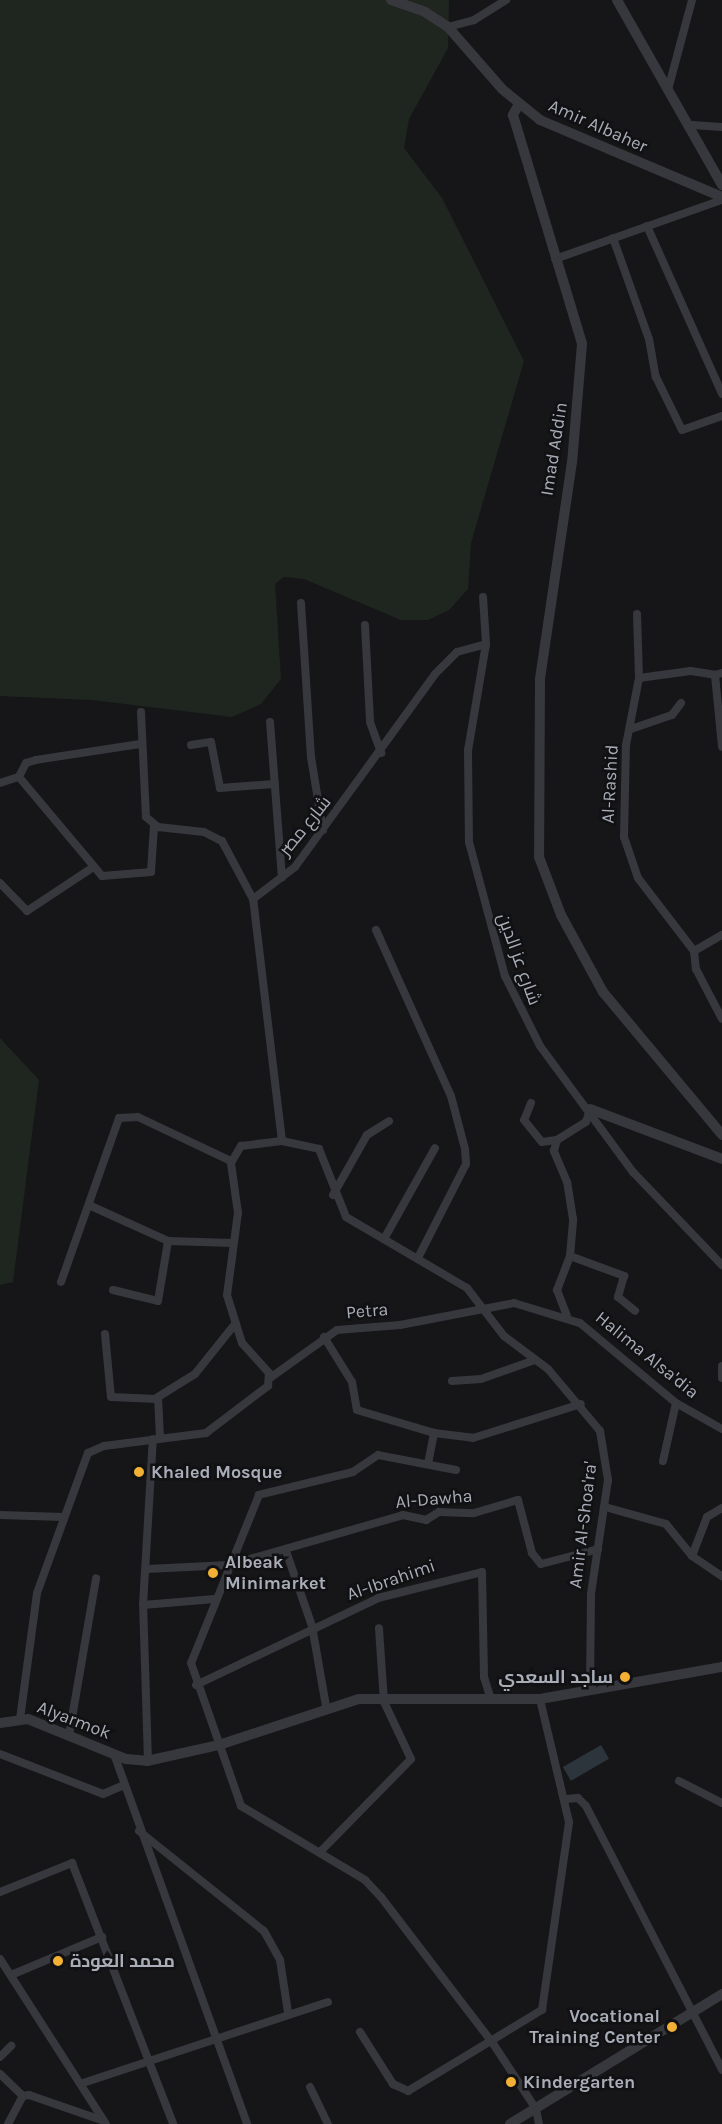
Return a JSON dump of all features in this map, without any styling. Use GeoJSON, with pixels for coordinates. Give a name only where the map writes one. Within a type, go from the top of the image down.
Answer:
{"type":"FeatureCollection","features":[{"type":"Feature","properties":{"kind":"street","name":"Amir Albaher"},"geometry":{"type":"LineString","coordinates":[[391,0],[425,12],[448,27],[519,104],[540,120],[722,198]]}},
{"type":"Feature","properties":{"kind":"street"},"geometry":{"type":"LineString","coordinates":[[448,27],[474,20],[506,0]]}},
{"type":"Feature","properties":{"kind":"street"},"geometry":{"type":"LineString","coordinates":[[616,0],[692,125],[722,185]]}},
{"type":"Feature","properties":{"kind":"street"},"geometry":{"type":"LineString","coordinates":[[669,86],[692,0]]}},
{"type":"Feature","properties":{"kind":"street","name":"Imad Addin"},"geometry":{"type":"LineString","coordinates":[[519,104],[513,116],[582,344],[572,462],[540,680],[537,808],[543,871],[591,974],[682,1093],[722,1135]]}},
{"type":"Feature","properties":{"kind":"street"},"geometry":{"type":"LineString","coordinates":[[692,125],[722,127]]}},
{"type":"Feature","properties":{"kind":"street"},"geometry":{"type":"LineString","coordinates":[[555,259],[722,198]]}},
{"type":"Feature","properties":{"kind":"street"},"geometry":{"type":"LineString","coordinates":[[647,226],[722,394]]}},
{"type":"Feature","properties":{"kind":"street"},"geometry":{"type":"LineString","coordinates":[[613,238],[649,339],[656,377],[682,430],[722,416]]}},
{"type":"Feature","properties":{"kind":"street","name":"شارع عز الدين"},"geometry":{"type":"LineString","coordinates":[[483,597],[486,644],[468,750],[474,876],[523,1018],[633,1172],[722,1265]]}},
{"type":"Feature","properties":{"kind":"street"},"geometry":{"type":"LineString","coordinates":[[301,603],[311,757],[323,830]]}},
{"type":"Feature","properties":{"kind":"street","name":"Al-Rashid"},"geometry":{"type":"LineString","coordinates":[[637,614],[639,678],[631,729],[624,837],[638,878],[694,951]]}},
{"type":"Feature","properties":{"kind":"street"},"geometry":{"type":"LineString","coordinates":[[365,625],[370,722],[381,753]]}},
{"type":"Feature","properties":{"kind":"street","name":"شارع مصر"},"geometry":{"type":"LineString","coordinates":[[253,899],[282,878],[323,830],[448,660],[471,645],[486,644]]}},
{"type":"Feature","properties":{"kind":"street"},"geometry":{"type":"LineString","coordinates":[[639,678],[691,671],[718,674],[722,747]]}},
{"type":"Feature","properties":{"kind":"street"},"geometry":{"type":"LineString","coordinates":[[631,729],[672,715],[681,703]]}},
{"type":"Feature","properties":{"kind":"street"},"geometry":{"type":"LineString","coordinates":[[19,777],[92,868],[110,878],[152,872],[154,825],[142,804],[141,712]]}},
{"type":"Feature","properties":{"kind":"street"},"geometry":{"type":"LineString","coordinates":[[270,722],[282,878]]}},
{"type":"Feature","properties":{"kind":"street"},"geometry":{"type":"LineString","coordinates":[[191,745],[211,742],[220,788],[275,784]]}},
{"type":"Feature","properties":{"kind":"street"},"geometry":{"type":"LineString","coordinates":[[0,783],[19,777],[26,763],[36,760],[140,744]]}},
{"type":"Feature","properties":{"kind":"street"},"geometry":{"type":"LineString","coordinates":[[154,825],[204,832],[222,841],[253,899],[282,1141],[241,1146],[231,1161],[238,1213],[227,1295],[242,1343],[270,1378]]}},
{"type":"Feature","properties":{"kind":"street"},"geometry":{"type":"LineString","coordinates":[[0,883],[27,911],[92,868]]}},
{"type":"Feature","properties":{"kind":"street"},"geometry":{"type":"LineString","coordinates":[[376,930],[451,1096],[465,1149],[466,1164],[418,1258]]}},
{"type":"Feature","properties":{"kind":"street"},"geometry":{"type":"LineString","coordinates":[[722,935],[694,951],[696,969],[722,1019]]}},
{"type":"Feature","properties":{"kind":"street"},"geometry":{"type":"LineString","coordinates":[[531,1103],[524,1120],[542,1142],[557,1140],[586,1122],[590,1109],[722,1159]]}},
{"type":"Feature","properties":{"kind":"street"},"geometry":{"type":"LineString","coordinates":[[61,1282],[91,1206],[111,1130],[122,1117],[138,1118],[231,1161]]}},
{"type":"Feature","properties":{"kind":"street"},"geometry":{"type":"LineString","coordinates":[[333,1195],[367,1135],[389,1120]]}},
{"type":"Feature","properties":{"kind":"street"},"geometry":{"type":"LineString","coordinates":[[557,1140],[554,1151],[568,1185],[573,1219],[570,1256],[557,1290],[567,1316]]}},
{"type":"Feature","properties":{"kind":"street","name":"Amir Al-Shoa'ra'"},"geometry":{"type":"LineString","coordinates":[[282,1141],[319,1149],[333,1195],[353,1224],[418,1258],[467,1288],[479,1306],[581,1404],[606,1445],[605,1507],[591,1593],[590,1691]]}},
{"type":"Feature","properties":{"kind":"street"},"geometry":{"type":"LineString","coordinates":[[384,1239],[435,1148]]}},
{"type":"Feature","properties":{"kind":"street"},"geometry":{"type":"LineString","coordinates":[[91,1206],[168,1241],[233,1243]]}},
{"type":"Feature","properties":{"kind":"street"},"geometry":{"type":"LineString","coordinates":[[113,1290],[158,1301],[168,1241]]}},
{"type":"Feature","properties":{"kind":"street"},"geometry":{"type":"LineString","coordinates":[[570,1256],[624,1276],[618,1297],[635,1311]]}},
{"type":"Feature","properties":{"kind":"street","name":"Halima Alsa'dia"},"geometry":{"type":"LineString","coordinates":[[479,1306],[514,1303],[567,1316],[627,1358],[676,1403],[722,1430]]}},
{"type":"Feature","properties":{"kind":"street","name":"Petra"},"geometry":{"type":"LineString","coordinates":[[63,1517],[88,1453],[215,1429],[261,1395],[270,1378],[324,1337],[350,1327],[400,1325],[479,1306]]}},
{"type":"Feature","properties":{"kind":"street"},"geometry":{"type":"LineString","coordinates":[[105,1334],[111,1397],[157,1399],[201,1369],[235,1324]]}},
{"type":"Feature","properties":{"kind":"street"},"geometry":{"type":"LineString","coordinates":[[324,1337],[352,1382],[357,1410],[434,1433],[473,1438],[581,1404]]}},
{"type":"Feature","properties":{"kind":"street"},"geometry":{"type":"LineString","coordinates":[[452,1381],[481,1380],[535,1360]]}},
{"type":"Feature","properties":{"kind":"street"},"geometry":{"type":"LineString","coordinates":[[722,1366],[722,1378]]}},
{"type":"Feature","properties":{"kind":"street"},"geometry":{"type":"LineString","coordinates":[[148,1761],[143,1605],[157,1439],[157,1399]]}},
{"type":"Feature","properties":{"kind":"street"},"geometry":{"type":"LineString","coordinates":[[663,1461],[676,1403]]}},
{"type":"Feature","properties":{"kind":"street"},"geometry":{"type":"LineString","coordinates":[[428,1464],[434,1433]]}},
{"type":"Feature","properties":{"kind":"street"},"geometry":{"type":"LineString","coordinates":[[456,1470],[378,1455],[353,1472],[264,1492],[254,1502],[191,1664],[196,1685],[241,1806],[320,1852],[381,1897],[492,2042],[536,2109],[539,2124]]}},
{"type":"Feature","properties":{"kind":"street","name":"Al-Dawha"},"geometry":{"type":"LineString","coordinates":[[147,1569],[229,1565],[286,1551],[402,1515],[426,1520],[439,1512],[474,1512],[518,1500],[532,1552],[541,1563],[598,1549]]}},
{"type":"Feature","properties":{"kind":"street"},"geometry":{"type":"LineString","coordinates":[[605,1507],[666,1524],[692,1556],[722,1576]]}},
{"type":"Feature","properties":{"kind":"street"},"geometry":{"type":"LineString","coordinates":[[692,1556],[707,1517],[722,1508]]}},
{"type":"Feature","properties":{"kind":"street"},"geometry":{"type":"LineString","coordinates":[[0,1515],[63,1517],[37,1593],[20,1719]]}},
{"type":"Feature","properties":{"kind":"street"},"geometry":{"type":"LineString","coordinates":[[286,1551],[312,1626],[327,1706]]}},
{"type":"Feature","properties":{"kind":"street","name":"Al-Ibrahimi"},"geometry":{"type":"LineString","coordinates":[[196,1685],[312,1626],[378,1598],[482,1572],[484,1677],[491,1700]]}},
{"type":"Feature","properties":{"kind":"street"},"geometry":{"type":"LineString","coordinates":[[69,1735],[96,1578]]}},
{"type":"Feature","properties":{"kind":"street"},"geometry":{"type":"LineString","coordinates":[[143,1605],[215,1599]]}},
{"type":"Feature","properties":{"kind":"street"},"geometry":{"type":"LineString","coordinates":[[320,1852],[410,1765],[410,1749],[384,1702],[379,1628]]}},
{"type":"Feature","properties":{"kind":"street","name":"Alyarmok"},"geometry":{"type":"LineString","coordinates":[[0,1723],[20,1719],[135,1761],[148,1761],[219,1745],[327,1706],[359,1699],[384,1702],[540,1699],[722,1667]]}},
{"type":"Feature","properties":{"kind":"street"},"geometry":{"type":"LineString","coordinates":[[360,2032],[393,2084],[405,2091],[492,2042],[544,2005],[567,1844],[566,1799],[540,1699]]}},
{"type":"Feature","properties":{"kind":"street"},"geometry":{"type":"LineString","coordinates":[[0,1754],[103,1794],[124,1785]]}},
{"type":"Feature","properties":{"kind":"street"},"geometry":{"type":"LineString","coordinates":[[114,1754],[138,1830],[218,2038],[247,2124]]}},
{"type":"Feature","properties":{"kind":"street"},"geometry":{"type":"LineString","coordinates":[[679,1781],[722,1803]]}},
{"type":"Feature","properties":{"kind":"street"},"geometry":{"type":"LineString","coordinates":[[566,1799],[584,1803],[722,2070]]}},
{"type":"Feature","properties":{"kind":"street"},"geometry":{"type":"LineString","coordinates":[[138,1830],[264,1931],[280,1960],[288,2012]]}},
{"type":"Feature","properties":{"kind":"street"},"geometry":{"type":"LineString","coordinates":[[0,1892],[72,1863],[152,2063],[173,2124]]}},
{"type":"Feature","properties":{"kind":"street"},"geometry":{"type":"LineString","coordinates":[[10,1975],[102,1937]]}},
{"type":"Feature","properties":{"kind":"street"},"geometry":{"type":"LineString","coordinates":[[0,1959],[83,2083],[105,2123]]}},
{"type":"Feature","properties":{"kind":"street"},"geometry":{"type":"LineString","coordinates":[[510,2124],[722,1994]]}},
{"type":"Feature","properties":{"kind":"street"},"geometry":{"type":"LineString","coordinates":[[83,2083],[152,2063],[288,2012],[328,2002]]}},
{"type":"Feature","properties":{"kind":"street"},"geometry":{"type":"LineString","coordinates":[[0,2057],[11,2046]]}},
{"type":"Feature","properties":{"kind":"street"},"geometry":{"type":"LineString","coordinates":[[0,2074],[23,2096],[105,2123]]}},
{"type":"Feature","properties":{"kind":"street"},"geometry":{"type":"LineString","coordinates":[[310,2088],[328,2124]]}},
{"type":"Feature","properties":{"kind":"street"},"geometry":{"type":"LineString","coordinates":[[8,2124],[23,2096]]}},
{"type":"Feature","properties":{"kind":"shaded area"},"geometry":{"type":"Polygon","coordinates":[[[0,0],[449,0],[448,48],[409,119],[404,148],[442,198],[524,361],[471,543],[468,589],[449,610],[428,620],[401,620],[304,579],[284,577],[275,584],[281,679],[261,704],[232,717],[92,700],[0,696],[0,0]]]}},
{"type":"Feature","properties":{"kind":"shaded area"},"geometry":{"type":"Polygon","coordinates":[[[0,1038],[39,1080],[13,1282],[0,1285],[0,1038]]]}},
{"type":"Feature","properties":{"kind":"shaded area"},"geometry":{"type":"Polygon","coordinates":[[[601,1745],[609,1759],[571,1781],[563,1767],[601,1745]]]}},
{"type":"Feature","properties":{"kind":"place","name":"Khaled Mosque"},"geometry":{"type":"Point","coordinates":[139,1472]}},
{"type":"Feature","properties":{"kind":"place","name":"Albeak Minimarket"},"geometry":{"type":"Point","coordinates":[213,1573]}},
{"type":"Feature","properties":{"kind":"place","name":"ساجد السعدي"},"geometry":{"type":"Point","coordinates":[625,1677]}},
{"type":"Feature","properties":{"kind":"place","name":"محمد العودة"},"geometry":{"type":"Point","coordinates":[58,1961]}},
{"type":"Feature","properties":{"kind":"place","name":"Vocational Training Center"},"geometry":{"type":"Point","coordinates":[672,2027]}},
{"type":"Feature","properties":{"kind":"place","name":"Kindergarten"},"geometry":{"type":"Point","coordinates":[511,2082]}}]}
